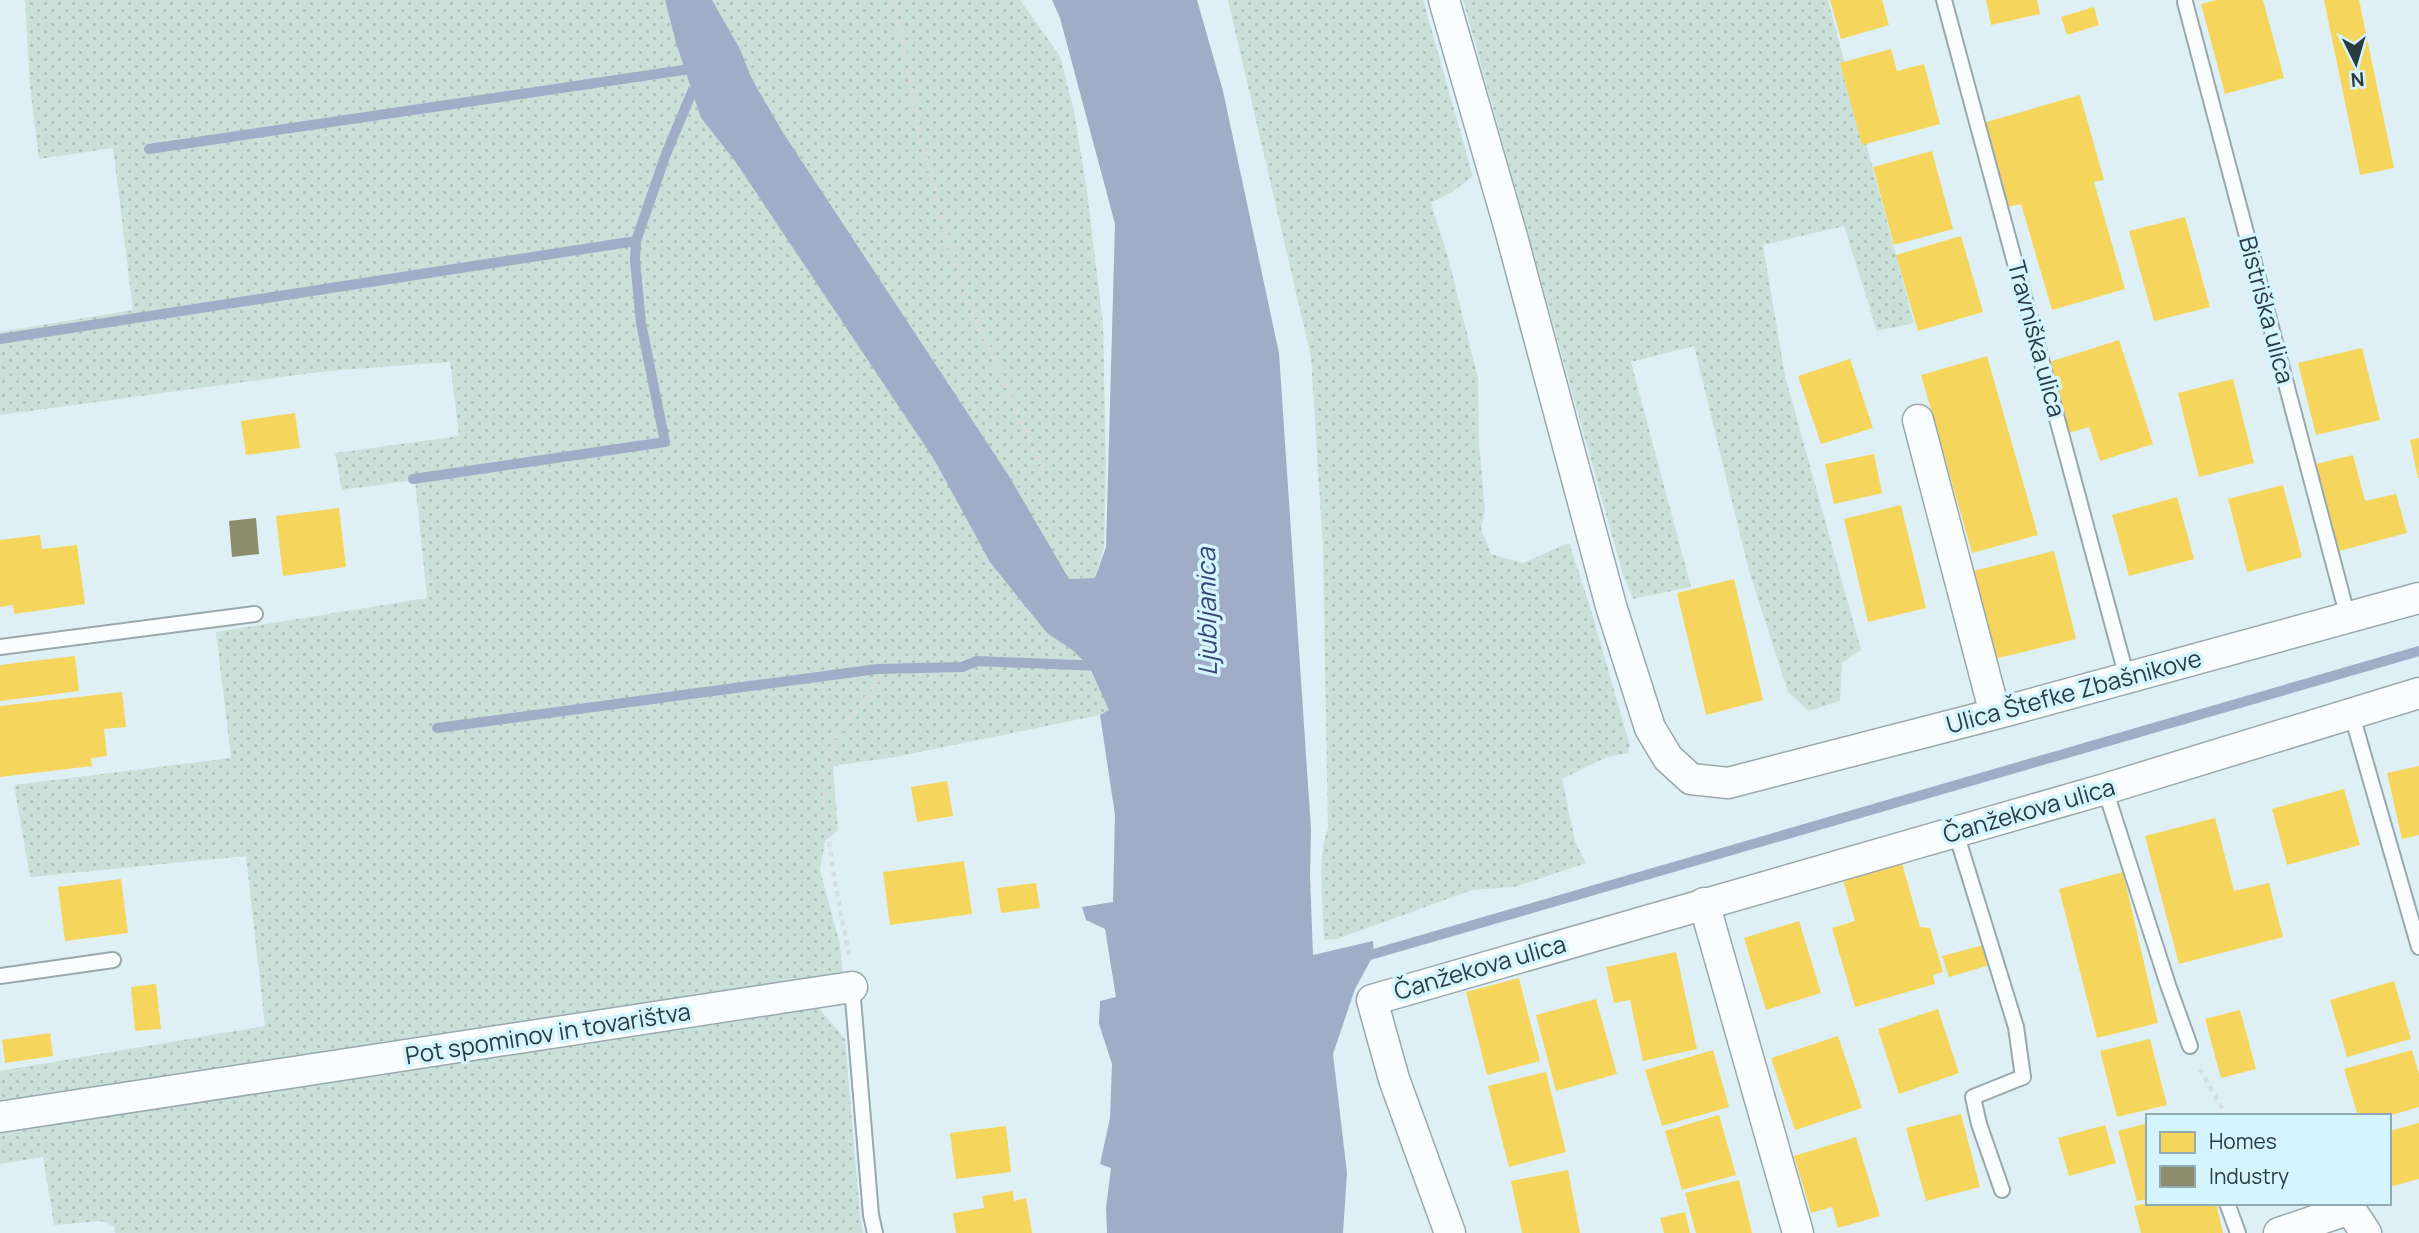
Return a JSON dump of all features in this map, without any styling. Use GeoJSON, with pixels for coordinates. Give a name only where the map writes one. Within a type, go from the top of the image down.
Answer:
{"type":"FeatureCollection","features":[{"type":"Feature","properties":{"kind":"street","name":"Ulica Štefke Zbašnikove"},"geometry":{"type":"LineString","coordinates":[[1444,0],[1511,233],[1611,606],[1650,728],[1668,758],[1690,779],[1728,783],[2419,598]]}},
{"type":"Feature","properties":{"kind":"street"},"geometry":{"type":"LineString","coordinates":[[1917,420],[1995,713]]}},
{"type":"Feature","properties":{"kind":"street","name":"Čanžekova ulica"},"geometry":{"type":"LineString","coordinates":[[1450,1233],[1394,1079],[1372,1000],[1956,833],[2419,693]]}},
{"type":"Feature","properties":{"kind":"street"},"geometry":{"type":"LineString","coordinates":[[1704,903],[1798,1233]]}},
{"type":"Feature","properties":{"kind":"street","name":"Pot spominov in tovarištva"},"geometry":{"type":"LineString","coordinates":[[0,1117],[852,987]]}},
{"type":"Feature","properties":{"kind":"street"},"geometry":{"type":"LineString","coordinates":[[2279,1233],[2350,1209],[2366,1233]]}},
{"type":"Feature","properties":{"kind":"lane","name":"Travniška ulica"},"geometry":{"type":"LineString","coordinates":[[1944,0],[2127,678]]}},
{"type":"Feature","properties":{"kind":"lane","name":"Bistriška ulica"},"geometry":{"type":"LineString","coordinates":[[2185,2],[2348,618]]}},
{"type":"Feature","properties":{"kind":"lane"},"geometry":{"type":"LineString","coordinates":[[0,647],[255,614]]}},
{"type":"Feature","properties":{"kind":"lane"},"geometry":{"type":"LineString","coordinates":[[2351,712],[2419,947]]}},
{"type":"Feature","properties":{"kind":"lane"},"geometry":{"type":"LineString","coordinates":[[2105,789],[2190,1046]]}},
{"type":"Feature","properties":{"kind":"lane"},"geometry":{"type":"LineString","coordinates":[[1956,833],[2016,1027],[2023,1077],[1973,1097],[1979,1124],[2002,1190]]}},
{"type":"Feature","properties":{"kind":"lane"},"geometry":{"type":"LineString","coordinates":[[0,976],[113,960]]}},
{"type":"Feature","properties":{"kind":"lane"},"geometry":{"type":"LineString","coordinates":[[852,987],[871,1215],[875,1233]]}},
{"type":"Feature","properties":{"kind":"lane"},"geometry":{"type":"LineString","coordinates":[[2228,1205],[2238,1233]]}},
{"type":"Feature","properties":{"kind":"path"},"geometry":{"type":"LineString","coordinates":[[895,0],[922,144],[959,279],[1043,470]]}},
{"type":"Feature","properties":{"kind":"path"},"geometry":{"type":"LineString","coordinates":[[852,987],[851,962],[833,878],[824,810],[825,780],[831,752],[880,676]]}},
{"type":"Feature","properties":{"kind":"path"},"geometry":{"type":"LineString","coordinates":[[2190,1046],[2222,1114]]}},
{"type":"Feature","properties":{"kind":"green space"},"geometry":{"type":"Polygon","coordinates":[[[25,0],[665,0],[701,118],[735,161],[1047,633],[1080,657],[1110,710],[1100,715],[895,757],[833,766],[838,830],[825,841],[820,870],[840,945],[843,977],[0,1105],[0,1071],[265,1026],[246,856],[30,877],[14,785],[231,758],[216,632],[427,598],[415,480],[342,490],[335,453],[459,436],[450,362],[327,371],[0,415],[0,332],[133,310],[113,148],[39,159],[30,86],[25,0]]]}},
{"type":"Feature","properties":{"kind":"green space"},"geometry":{"type":"Polygon","coordinates":[[[712,0],[1020,0],[1060,56],[1074,111],[1087,191],[1103,324],[1106,463],[1104,547],[1095,578],[1069,579],[1009,476],[782,131],[712,0]]]}},
{"type":"Feature","properties":{"kind":"green space"},"geometry":{"type":"Polygon","coordinates":[[[1228,0],[1423,0],[1473,176],[1452,192],[1431,203],[1448,257],[1478,378],[1479,445],[1485,510],[1481,528],[1491,554],[1523,563],[1569,543],[1630,746],[1628,753],[1607,757],[1562,779],[1575,841],[1586,863],[1514,887],[1472,890],[1337,939],[1324,940],[1322,898],[1323,852],[1328,829],[1323,550],[1311,357],[1228,0]]]}},
{"type":"Feature","properties":{"kind":"green space"},"geometry":{"type":"Polygon","coordinates":[[[1463,0],[1828,0],[1914,323],[1877,331],[1844,226],[1763,245],[1785,376],[1861,650],[1842,663],[1840,701],[1809,711],[1788,692],[1749,571],[1694,346],[1631,362],[1691,587],[1633,599],[1623,575],[1463,0]]]}},
{"type":"Feature","properties":{"kind":"green space"},"geometry":{"type":"Polygon","coordinates":[[[816,1005],[845,1039],[863,1233],[115,1233],[114,1226],[101,1221],[54,1225],[43,1157],[0,1164],[0,1129],[816,1005]]]}},
{"type":"Feature","properties":{"kind":"water","name":"Ljubljanica"},"geometry":{"type":"Polygon","coordinates":[[[665,0],[712,0],[782,131],[1009,476],[1069,579],[1095,578],[1106,547],[1115,224],[1060,18],[1052,0],[1197,0],[1223,91],[1279,353],[1311,829],[1313,955],[1373,941],[1374,954],[1355,989],[1333,1054],[1347,1173],[1343,1233],[1107,1233],[1106,1208],[1111,1168],[1100,1164],[1110,1118],[1112,1064],[1099,1024],[1100,1001],[1116,997],[1105,929],[1086,920],[1082,907],[1113,902],[1115,815],[1100,715],[1109,710],[1089,666],[1047,633],[990,562],[935,461],[735,161],[701,118],[665,0]]]}},
{"type":"Feature","properties":{"kind":"building: Homes"},"geometry":{"type":"Polygon","coordinates":[[[1830,0],[1882,0],[1889,25],[1841,39],[1830,0]]]}},
{"type":"Feature","properties":{"kind":"building: Homes"},"geometry":{"type":"Polygon","coordinates":[[[1986,0],[2037,0],[2040,14],[1991,25],[1986,0]]]}},
{"type":"Feature","properties":{"kind":"building: Homes"},"geometry":{"type":"Polygon","coordinates":[[[2217,0],[2263,0],[2284,78],[2225,94],[2201,4],[2217,0]]]}},
{"type":"Feature","properties":{"kind":"building: Homes"},"geometry":{"type":"Polygon","coordinates":[[[2324,0],[2359,0],[2394,168],[2360,175],[2324,0]]]}},
{"type":"Feature","properties":{"kind":"building: Homes"},"geometry":{"type":"Polygon","coordinates":[[[2094,7],[2099,25],[2067,35],[2061,17],[2094,7]]]}},
{"type":"Feature","properties":{"kind":"building: Homes"},"geometry":{"type":"Polygon","coordinates":[[[1891,49],[1897,71],[1924,64],[1940,124],[1862,145],[1840,63],[1891,49]]]}},
{"type":"Feature","properties":{"kind":"building: Homes"},"geometry":{"type":"Polygon","coordinates":[[[2080,95],[2104,180],[2094,182],[2125,289],[2052,310],[2021,204],[2007,207],[1983,123],[2080,95]]]}},
{"type":"Feature","properties":{"kind":"building: Homes"},"geometry":{"type":"Polygon","coordinates":[[[1932,151],[1953,229],[1894,245],[1873,167],[1932,151]]]}},
{"type":"Feature","properties":{"kind":"building: Homes"},"geometry":{"type":"Polygon","coordinates":[[[2185,217],[2210,307],[2154,321],[2129,231],[2185,217]]]}},
{"type":"Feature","properties":{"kind":"building: Homes"},"geometry":{"type":"Polygon","coordinates":[[[1961,236],[1983,312],[1918,331],[1896,255],[1961,236]]]}},
{"type":"Feature","properties":{"kind":"building: Homes"},"geometry":{"type":"Polygon","coordinates":[[[2119,340],[2153,444],[2100,461],[2089,427],[2068,433],[2046,363],[2119,340]]]}},
{"type":"Feature","properties":{"kind":"building: Homes"},"geometry":{"type":"Polygon","coordinates":[[[2362,348],[2380,420],[2316,435],[2298,363],[2362,348]]]}},
{"type":"Feature","properties":{"kind":"building: Homes"},"geometry":{"type":"Polygon","coordinates":[[[1987,356],[2038,535],[1972,553],[1921,375],[1987,356]]]}},
{"type":"Feature","properties":{"kind":"building: Homes"},"geometry":{"type":"Polygon","coordinates":[[[1850,359],[1873,428],[1821,444],[1798,376],[1850,359]]]}},
{"type":"Feature","properties":{"kind":"building: Homes"},"geometry":{"type":"Polygon","coordinates":[[[2233,379],[2254,463],[2199,477],[2178,393],[2233,379]]]}},
{"type":"Feature","properties":{"kind":"building: Homes"},"geometry":{"type":"Polygon","coordinates":[[[295,413],[300,448],[246,455],[241,421],[295,413]]]}},
{"type":"Feature","properties":{"kind":"building: Homes"},"geometry":{"type":"Polygon","coordinates":[[[2419,438],[2419,478],[2418,478],[2410,440],[2419,438]]]}},
{"type":"Feature","properties":{"kind":"building: Homes"},"geometry":{"type":"Polygon","coordinates":[[[1874,454],[1882,493],[1834,504],[1825,464],[1874,454]]]}},
{"type":"Feature","properties":{"kind":"building: Homes"},"geometry":{"type":"Polygon","coordinates":[[[2353,455],[2365,501],[2396,494],[2407,533],[2339,551],[2316,464],[2353,455]]]}},
{"type":"Feature","properties":{"kind":"building: Homes"},"geometry":{"type":"Polygon","coordinates":[[[2283,485],[2302,557],[2247,572],[2228,499],[2283,485]]]}},
{"type":"Feature","properties":{"kind":"building: Homes"},"geometry":{"type":"Polygon","coordinates":[[[2177,497],[2194,559],[2129,576],[2112,515],[2177,497]]]}},
{"type":"Feature","properties":{"kind":"building: Homes"},"geometry":{"type":"Polygon","coordinates":[[[1901,505],[1926,608],[1868,622],[1844,519],[1901,505]]]}},
{"type":"Feature","properties":{"kind":"building: Homes"},"geometry":{"type":"Polygon","coordinates":[[[339,508],[346,567],[283,576],[276,516],[339,508]]]}},
{"type":"Feature","properties":{"kind":"building: Homes"},"geometry":{"type":"Polygon","coordinates":[[[40,535],[42,549],[77,545],[85,604],[14,614],[13,605],[0,607],[0,540],[40,535]]]}},
{"type":"Feature","properties":{"kind":"building: Homes"},"geometry":{"type":"Polygon","coordinates":[[[2054,551],[2076,639],[1994,659],[1973,571],[2054,551]]]}},
{"type":"Feature","properties":{"kind":"building: Homes"},"geometry":{"type":"Polygon","coordinates":[[[1734,579],[1763,700],[1706,715],[1677,593],[1734,579]]]}},
{"type":"Feature","properties":{"kind":"building: Homes"},"geometry":{"type":"Polygon","coordinates":[[[75,656],[79,691],[0,701],[0,665],[75,656]]]}},
{"type":"Feature","properties":{"kind":"building: Homes"},"geometry":{"type":"Polygon","coordinates":[[[122,692],[126,727],[104,729],[107,756],[91,758],[92,766],[0,777],[0,706],[122,692]]]}},
{"type":"Feature","properties":{"kind":"building: Homes"},"geometry":{"type":"Polygon","coordinates":[[[2419,766],[2419,835],[2402,839],[2387,773],[2419,766]]]}},
{"type":"Feature","properties":{"kind":"building: Homes"},"geometry":{"type":"Polygon","coordinates":[[[947,781],[953,816],[917,822],[911,787],[947,781]]]}},
{"type":"Feature","properties":{"kind":"building: Homes"},"geometry":{"type":"Polygon","coordinates":[[[2344,789],[2360,845],[2287,865],[2272,809],[2344,789]]]}},
{"type":"Feature","properties":{"kind":"building: Homes"},"geometry":{"type":"Polygon","coordinates":[[[2215,818],[2234,891],[2269,883],[2283,937],[2179,964],[2145,836],[2215,818]]]}},
{"type":"Feature","properties":{"kind":"building: Homes"},"geometry":{"type":"Polygon","coordinates":[[[964,861],[972,914],[890,925],[883,872],[964,861]]]}},
{"type":"Feature","properties":{"kind":"building: Homes"},"geometry":{"type":"Polygon","coordinates":[[[1902,863],[1920,927],[1930,928],[1943,972],[1933,975],[1935,984],[1855,1007],[1832,928],[1855,921],[1843,880],[1902,863]]]}},
{"type":"Feature","properties":{"kind":"building: Homes"},"geometry":{"type":"Polygon","coordinates":[[[2123,872],[2158,1023],[2097,1038],[2059,889],[2123,872]]]}},
{"type":"Feature","properties":{"kind":"building: Homes"},"geometry":{"type":"Polygon","coordinates":[[[121,879],[128,933],[65,941],[58,887],[121,879]]]}},
{"type":"Feature","properties":{"kind":"building: Homes"},"geometry":{"type":"Polygon","coordinates":[[[1036,883],[1040,908],[1001,913],[997,888],[1036,883]]]}},
{"type":"Feature","properties":{"kind":"building: Homes"},"geometry":{"type":"Polygon","coordinates":[[[1799,921],[1821,993],[1766,1010],[1744,938],[1799,921]]]}},
{"type":"Feature","properties":{"kind":"building: Homes"},"geometry":{"type":"Polygon","coordinates":[[[1984,945],[1990,965],[1949,977],[1942,956],[1984,945]]]}},
{"type":"Feature","properties":{"kind":"building: Homes"},"geometry":{"type":"Polygon","coordinates":[[[1676,952],[1697,1049],[1643,1061],[1630,1000],[1614,1003],[1606,967],[1676,952]]]}},
{"type":"Feature","properties":{"kind":"building: Homes"},"geometry":{"type":"Polygon","coordinates":[[[1519,978],[1540,1061],[1487,1075],[1466,992],[1519,978]]]}},
{"type":"Feature","properties":{"kind":"building: Homes"},"geometry":{"type":"Polygon","coordinates":[[[2394,981],[2411,1039],[2347,1057],[2330,1000],[2394,981]]]}},
{"type":"Feature","properties":{"kind":"building: Homes"},"geometry":{"type":"Polygon","coordinates":[[[156,984],[161,1029],[135,1031],[131,987],[156,984]]]}},
{"type":"Feature","properties":{"kind":"building: Homes"},"geometry":{"type":"Polygon","coordinates":[[[1596,999],[1617,1074],[1556,1091],[1536,1015],[1596,999]]]}},
{"type":"Feature","properties":{"kind":"building: Homes"},"geometry":{"type":"Polygon","coordinates":[[[1938,1009],[1959,1073],[1899,1094],[1878,1029],[1938,1009]]]}},
{"type":"Feature","properties":{"kind":"building: Homes"},"geometry":{"type":"Polygon","coordinates":[[[2240,1010],[2256,1069],[2221,1078],[2205,1019],[2240,1010]]]}},
{"type":"Feature","properties":{"kind":"building: Homes"},"geometry":{"type":"Polygon","coordinates":[[[50,1033],[53,1056],[5,1063],[2,1040],[50,1033]]]}},
{"type":"Feature","properties":{"kind":"building: Homes"},"geometry":{"type":"Polygon","coordinates":[[[1838,1036],[1862,1108],[1795,1130],[1771,1058],[1838,1036]]]}},
{"type":"Feature","properties":{"kind":"building: Homes"},"geometry":{"type":"Polygon","coordinates":[[[2150,1039],[2167,1105],[2117,1117],[2100,1051],[2150,1039]]]}},
{"type":"Feature","properties":{"kind":"building: Homes"},"geometry":{"type":"Polygon","coordinates":[[[1713,1050],[1729,1107],[1662,1126],[1645,1070],[1713,1050]]]}},
{"type":"Feature","properties":{"kind":"building: Homes"},"geometry":{"type":"Polygon","coordinates":[[[2412,1050],[2419,1074],[2419,1107],[2391,1115],[2357,1114],[2344,1069],[2412,1050]]]}},
{"type":"Feature","properties":{"kind":"building: Homes"},"geometry":{"type":"Polygon","coordinates":[[[1546,1072],[1566,1152],[1509,1167],[1488,1086],[1546,1072]]]}},
{"type":"Feature","properties":{"kind":"building: Homes"},"geometry":{"type":"Polygon","coordinates":[[[1961,1114],[1980,1187],[1926,1201],[1906,1128],[1961,1114]]]}},
{"type":"Feature","properties":{"kind":"building: Homes"},"geometry":{"type":"Polygon","coordinates":[[[1719,1115],[1736,1175],[1682,1190],[1665,1131],[1719,1115]]]}},
{"type":"Feature","properties":{"kind":"building: Homes"},"geometry":{"type":"Polygon","coordinates":[[[2419,1123],[2419,1179],[2391,1186],[2391,1130],[2419,1123]]]}},
{"type":"Feature","properties":{"kind":"building: Homes"},"geometry":{"type":"Polygon","coordinates":[[[2146,1124],[2146,1199],[2137,1201],[2118,1131],[2146,1124]]]}},
{"type":"Feature","properties":{"kind":"building: Homes"},"geometry":{"type":"Polygon","coordinates":[[[2105,1125],[2116,1163],[2069,1176],[2058,1138],[2105,1125]]]}},
{"type":"Feature","properties":{"kind":"building: Homes"},"geometry":{"type":"Polygon","coordinates":[[[1006,1126],[1011,1172],[956,1179],[950,1133],[1006,1126]]]}},
{"type":"Feature","properties":{"kind":"building: Homes"},"geometry":{"type":"Polygon","coordinates":[[[1856,1137],[1880,1216],[1838,1228],[1832,1207],[1811,1213],[1794,1156],[1856,1137]]]}},
{"type":"Feature","properties":{"kind":"building: Homes"},"geometry":{"type":"Polygon","coordinates":[[[1568,1170],[1580,1233],[1522,1233],[1511,1181],[1568,1170]]]}},
{"type":"Feature","properties":{"kind":"building: Homes"},"geometry":{"type":"Polygon","coordinates":[[[1739,1180],[1752,1233],[1696,1233],[1685,1193],[1739,1180]]]}},
{"type":"Feature","properties":{"kind":"building: Homes"},"geometry":{"type":"Polygon","coordinates":[[[1013,1191],[1014,1201],[1026,1198],[1032,1233],[956,1233],[953,1213],[984,1208],[982,1196],[1013,1191]]]}},
{"type":"Feature","properties":{"kind":"building: Homes"},"geometry":{"type":"Polygon","coordinates":[[[2146,1203],[2216,1205],[2223,1233],[2141,1233],[2134,1206],[2146,1203]]]}},
{"type":"Feature","properties":{"kind":"building: Homes"},"geometry":{"type":"Polygon","coordinates":[[[1685,1212],[1690,1233],[1664,1233],[1660,1218],[1685,1212]]]}},
{"type":"Feature","properties":{"kind":"building: Industry"},"geometry":{"type":"Polygon","coordinates":[[[256,518],[259,554],[232,557],[229,521],[256,518]]]}},
{"type":"Feature","properties":{"kind":"waterway"},"geometry":{"type":"LineString","coordinates":[[149,149],[697,68]]}},
{"type":"Feature","properties":{"kind":"waterway"},"geometry":{"type":"LineString","coordinates":[[413,479],[665,442],[641,323],[635,260],[636,241],[666,154],[692,92],[703,87]]}},
{"type":"Feature","properties":{"kind":"waterway"},"geometry":{"type":"LineString","coordinates":[[0,339],[636,241]]}},
{"type":"Feature","properties":{"kind":"waterway"},"geometry":{"type":"LineString","coordinates":[[1363,957],[2419,651]]}},
{"type":"Feature","properties":{"kind":"waterway"},"geometry":{"type":"LineString","coordinates":[[437,728],[877,669],[962,667],[977,661],[1101,666]]}}]}
